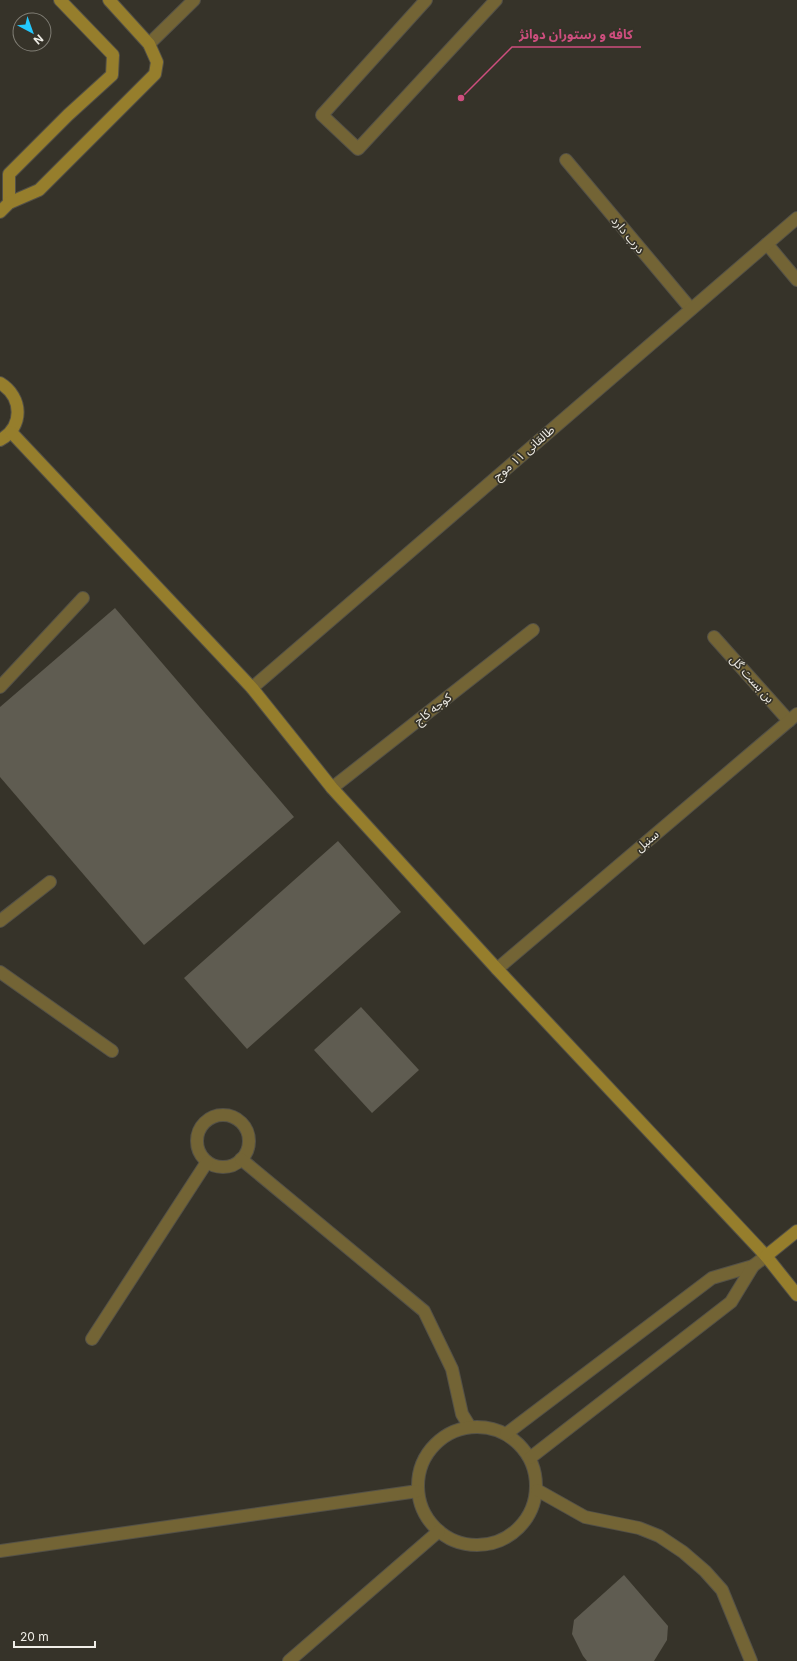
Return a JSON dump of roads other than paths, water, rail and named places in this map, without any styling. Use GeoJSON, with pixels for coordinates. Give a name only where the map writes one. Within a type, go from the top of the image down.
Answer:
{"type":"FeatureCollection","features":[{"type":"Feature","properties":{"kind":"street"},"geometry":{"type":"LineString","coordinates":[[9,203],[9,174],[68,115],[112,75],[113,55],[60,0]]}},
{"type":"Feature","properties":{"kind":"street"},"geometry":{"type":"LineString","coordinates":[[0,212],[9,203],[39,190],[155,74],[157,62],[150,44],[109,0]]}},
{"type":"Feature","properties":{"kind":"street"},"geometry":{"type":"LineString","coordinates":[[150,44],[194,0]]}},
{"type":"Feature","properties":{"kind":"street"},"geometry":{"type":"LineString","coordinates":[[426,0],[322,116],[358,149],[496,0]]}},
{"type":"Feature","properties":{"kind":"street","name":"درب دارد"},"geometry":{"type":"LineString","coordinates":[[566,160],[690,309]]}},
{"type":"Feature","properties":{"kind":"street","name":"طالقانی ۱۱ موج"},"geometry":{"type":"LineString","coordinates":[[252,688],[797,218]]}},
{"type":"Feature","properties":{"kind":"street"},"geometry":{"type":"LineString","coordinates":[[767,244],[797,280]]}},
{"type":"Feature","properties":{"kind":"street"},"geometry":{"type":"LineString","coordinates":[[0,383],[13,394],[17,403],[18,413],[16,423],[11,432],[0,440]]}},
{"type":"Feature","properties":{"kind":"street"},"geometry":{"type":"LineString","coordinates":[[11,432],[252,688],[332,788],[497,969],[766,1256],[797,1295]]}},
{"type":"Feature","properties":{"kind":"street"},"geometry":{"type":"LineString","coordinates":[[0,687],[83,598]]}},
{"type":"Feature","properties":{"kind":"street","name":"کوجه کاج"},"geometry":{"type":"LineString","coordinates":[[332,788],[533,630]]}},
{"type":"Feature","properties":{"kind":"street","name":"بن بست گل"},"geometry":{"type":"LineString","coordinates":[[714,637],[793,717]]}},
{"type":"Feature","properties":{"kind":"street","name":"سنبل"},"geometry":{"type":"LineString","coordinates":[[497,969],[793,717]]}},
{"type":"Feature","properties":{"kind":"street"},"geometry":{"type":"LineString","coordinates":[[0,921],[50,882]]}},
{"type":"Feature","properties":{"kind":"street"},"geometry":{"type":"LineString","coordinates":[[0,972],[112,1050]]}},
{"type":"Feature","properties":{"kind":"street"},"geometry":{"type":"LineString","coordinates":[[216,1116],[233,1117],[246,1128],[248,1144],[246,1153],[241,1159],[233,1164],[216,1166],[208,1162],[202,1156],[196,1140],[203,1124],[216,1116]]}},
{"type":"Feature","properties":{"kind":"street"},"geometry":{"type":"LineString","coordinates":[[241,1159],[424,1311],[452,1369],[462,1414],[470,1427]]}},
{"type":"Feature","properties":{"kind":"street"},"geometry":{"type":"LineString","coordinates":[[92,1339],[208,1162]]}},
{"type":"Feature","properties":{"kind":"street"},"geometry":{"type":"LineString","coordinates":[[530,1458],[731,1302],[753,1266],[797,1231]]}},
{"type":"Feature","properties":{"kind":"street"},"geometry":{"type":"LineString","coordinates":[[506,1434],[712,1278],[753,1266]]}},
{"type":"Feature","properties":{"kind":"street"},"geometry":{"type":"LineString","coordinates":[[470,1427],[489,1428],[506,1434],[520,1444],[530,1458],[536,1479],[537,1490],[532,1508],[523,1524],[509,1536],[492,1543],[473,1545],[455,1541],[439,1532],[429,1520],[422,1506],[418,1491],[419,1473],[430,1451],[438,1442],[453,1432],[470,1427]]}},
{"type":"Feature","properties":{"kind":"street"},"geometry":{"type":"LineString","coordinates":[[537,1490],[585,1517],[639,1528],[659,1536],[683,1552],[705,1571],[722,1590],[751,1661]]}},
{"type":"Feature","properties":{"kind":"street"},"geometry":{"type":"LineString","coordinates":[[0,1551],[418,1491]]}},
{"type":"Feature","properties":{"kind":"street"},"geometry":{"type":"LineString","coordinates":[[289,1661],[439,1532]]}},
{"type":"Feature","properties":{"kind":"place","name":"کافه و رستوران دوانژ"},"geometry":{"type":"Point","coordinates":[461,98]}}]}
